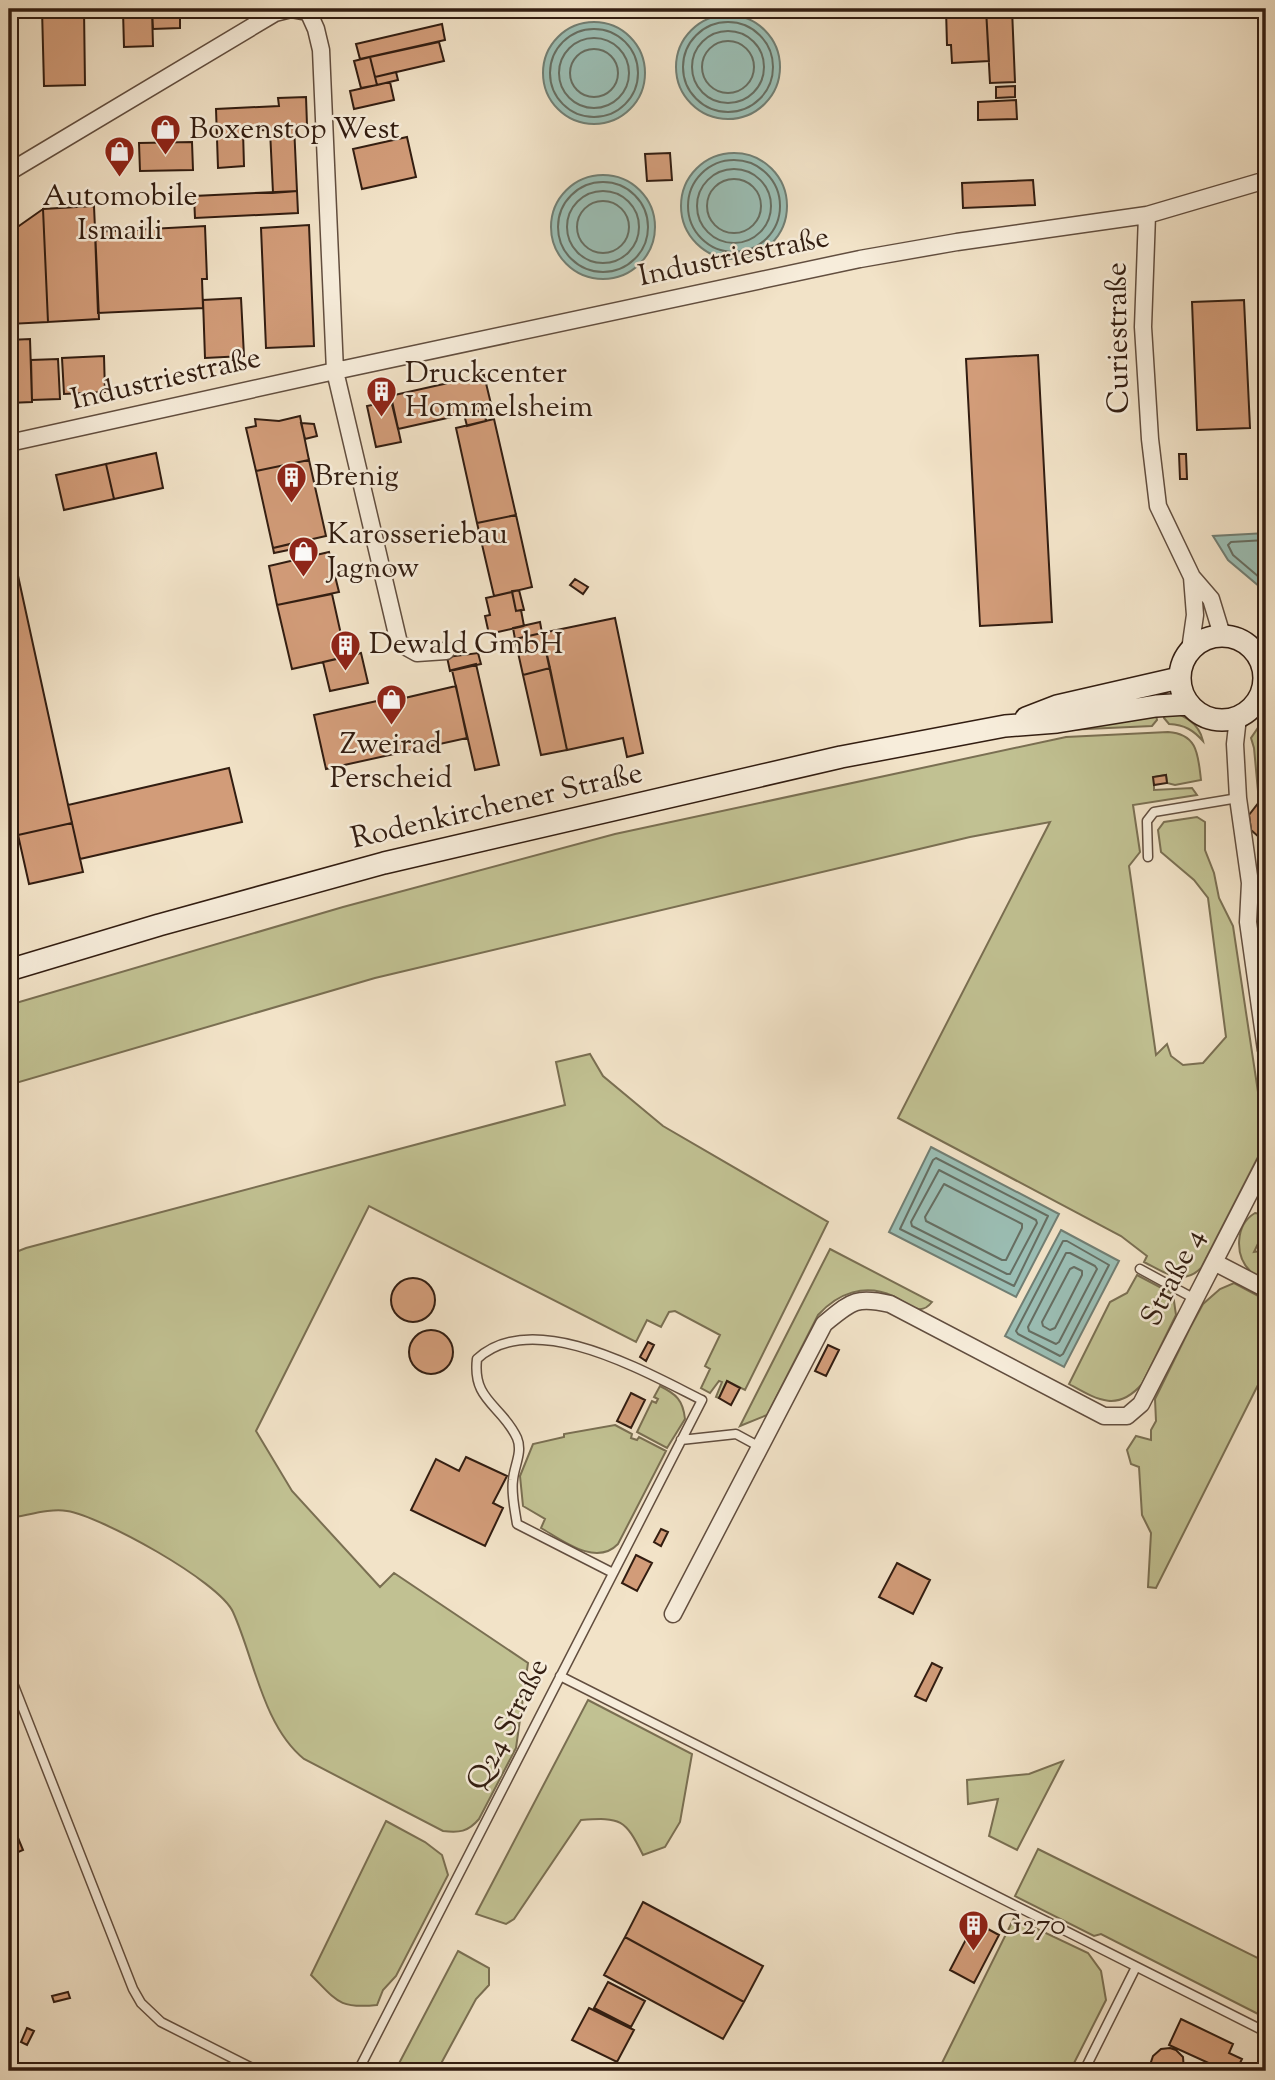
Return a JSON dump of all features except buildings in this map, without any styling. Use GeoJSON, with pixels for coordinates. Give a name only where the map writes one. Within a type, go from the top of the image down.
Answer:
{"type":"FeatureCollection","features":[{"type":"Feature","properties":{"kind":"main road"},"geometry":{"type":"LineString","coordinates":[[1227,636],[1251,648],[1264,662],[1264,692],[1253,706],[1238,717],[1221,721],[1202,716],[1188,704],[1182,693],[1180,678],[1181,666],[1190,650],[1203,640],[1227,636]]}},
{"type":"Feature","properties":{"kind":"main road","name":"Rodenkirchener Straße"},"geometry":{"type":"LineString","coordinates":[[1005,726],[1057,706],[1180,678]]}},
{"type":"Feature","properties":{"kind":"main road","name":"Rodenkirchener Straße"},"geometry":{"type":"LineString","coordinates":[[9,970],[159,925],[384,863],[841,757],[1005,726],[1057,722],[1156,706],[1188,704]]}},
{"type":"Feature","properties":{"kind":"main road"},"geometry":{"type":"LineString","coordinates":[[9,955],[52,948],[85,947]]}},
{"type":"Feature","properties":{"kind":"street"},"geometry":{"type":"LineString","coordinates":[[9,172],[275,13],[291,9],[307,10],[316,29],[321,50],[335,371],[398,643],[417,653],[446,650]]}},
{"type":"Feature","properties":{"kind":"street"},"geometry":{"type":"LineString","coordinates":[[1147,215],[1266,180]]}},
{"type":"Feature","properties":{"kind":"street","name":"Industriestraße"},"geometry":{"type":"LineString","coordinates":[[9,443],[860,260],[957,242],[1147,215]]}},
{"type":"Feature","properties":{"kind":"street","name":"Curiestraße"},"geometry":{"type":"LineString","coordinates":[[1147,215],[1143,327],[1157,506],[1192,576],[1211,599],[1222,635],[1227,636]]}},
{"type":"Feature","properties":{"kind":"street","name":"Curiestraße"},"geometry":{"type":"LineString","coordinates":[[1190,650],[1195,615],[1192,576]]}},
{"type":"Feature","properties":{"kind":"street"},"geometry":{"type":"LineString","coordinates":[[1238,717],[1235,744],[1238,798],[1250,883],[1248,922],[1266,1050]]}},
{"type":"Feature","properties":{"kind":"street","name":"Straße 4"},"geometry":{"type":"LineString","coordinates":[[760,1447],[824,1324],[847,1305],[867,1299],[890,1304],[1104,1416],[1127,1416],[1141,1404],[1266,1161]]}},
{"type":"Feature","properties":{"kind":"street"},"geometry":{"type":"LineString","coordinates":[[1214,1262],[1266,1289]]}},
{"type":"Feature","properties":{"kind":"street"},"geometry":{"type":"LineString","coordinates":[[674,1614],[760,1447]]}},
{"type":"Feature","properties":{"kind":"lane"},"geometry":{"type":"LineString","coordinates":[[1148,857],[1147,821],[1154,812],[1238,798]]}},
{"type":"Feature","properties":{"kind":"lane"},"geometry":{"type":"LineString","coordinates":[[1140,1269],[1195,1299]]}},
{"type":"Feature","properties":{"kind":"lane","name":"Q24 Straße"},"geometry":{"type":"LineString","coordinates":[[358,2071],[702,1400],[585,1347],[535,1339],[506,1342],[487,1350],[477,1359],[478,1388],[518,1440],[519,1458],[513,1480],[517,1524],[613,1573]]}},
{"type":"Feature","properties":{"kind":"lane"},"geometry":{"type":"LineString","coordinates":[[681,1440],[736,1434],[760,1447]]}},
{"type":"Feature","properties":{"kind":"lane"},"geometry":{"type":"LineString","coordinates":[[9,1673],[13,1696],[141,2003],[161,2022],[258,2071]]}},
{"type":"Feature","properties":{"kind":"lane"},"geometry":{"type":"LineString","coordinates":[[560,1676],[1266,2032]]}},
{"type":"Feature","properties":{"kind":"lane"},"geometry":{"type":"LineString","coordinates":[[1084,2071],[1136,1967]]}},
{"type":"Feature","properties":{"kind":"green space"},"geometry":{"type":"Polygon","coordinates":[[[1155,710],[1157,720],[1152,726],[1065,730],[1155,710]]]}},
{"type":"Feature","properties":{"kind":"green space"},"geometry":{"type":"Polygon","coordinates":[[[1163,710],[1188,720],[1198,729],[1203,741],[1188,729],[1169,724],[1164,718],[1163,710]]]}},
{"type":"Feature","properties":{"kind":"green space"},"geometry":{"type":"Polygon","coordinates":[[[1266,716],[1266,802],[1259,802],[1251,738],[1266,716]]]}},
{"type":"Feature","properties":{"kind":"green space"},"geometry":{"type":"Polygon","coordinates":[[[1168,732],[1191,741],[1197,754],[1201,780],[1175,785],[1167,783],[1166,775],[1154,777],[1154,790],[1192,788],[1197,795],[1133,805],[1140,852],[1129,866],[1156,1055],[1167,1044],[1171,1056],[1183,1065],[1203,1063],[1226,1037],[1208,898],[1194,880],[1161,852],[1158,830],[1164,822],[1197,817],[1205,822],[1205,850],[1214,873],[1219,898],[1233,926],[1265,1125],[1259,1155],[1201,1268],[1194,1274],[1173,1276],[1144,1262],[1147,1256],[1121,1236],[898,1118],[1050,822],[970,837],[375,978],[9,1085],[9,1005],[343,907],[615,834],[1066,737],[1168,732]]]}},
{"type":"Feature","properties":{"kind":"green space"},"geometry":{"type":"Polygon","coordinates":[[[590,1054],[603,1076],[663,1126],[828,1222],[745,1390],[727,1381],[719,1398],[716,1397],[722,1382],[719,1381],[710,1393],[701,1388],[710,1369],[705,1366],[720,1335],[675,1311],[669,1312],[661,1327],[647,1320],[636,1342],[369,1206],[256,1431],[292,1491],[380,1587],[394,1573],[528,1663],[516,1748],[479,1819],[463,1831],[443,1831],[304,1759],[290,1745],[269,1710],[233,1612],[206,1584],[130,1537],[83,1516],[67,1511],[53,1511],[9,1518],[9,1284],[16,1252],[26,1248],[565,1105],[556,1062],[590,1054]]]}},
{"type":"Feature","properties":{"kind":"green space"},"geometry":{"type":"Polygon","coordinates":[[[1255,1213],[1266,1215],[1266,1227],[1254,1252],[1266,1254],[1266,1280],[1251,1272],[1245,1265],[1240,1249],[1240,1233],[1248,1218],[1255,1213]]]}},
{"type":"Feature","properties":{"kind":"green space"},"geometry":{"type":"Polygon","coordinates":[[[830,1249],[932,1302],[926,1308],[918,1309],[893,1296],[872,1290],[852,1292],[834,1301],[818,1315],[767,1415],[740,1426],[830,1249]]]}},
{"type":"Feature","properties":{"kind":"green space"},"geometry":{"type":"Polygon","coordinates":[[[1137,1275],[1173,1294],[1176,1315],[1142,1384],[1133,1393],[1115,1401],[1097,1398],[1069,1384],[1110,1302],[1127,1293],[1137,1275]]]}},
{"type":"Feature","properties":{"kind":"green space"},"geometry":{"type":"Polygon","coordinates":[[[1234,1283],[1266,1300],[1266,1369],[1156,1588],[1148,1587],[1151,1533],[1142,1515],[1139,1467],[1131,1464],[1127,1450],[1136,1436],[1151,1440],[1151,1430],[1156,1421],[1155,1399],[1190,1328],[1203,1304],[1220,1289],[1234,1283]]]}},
{"type":"Feature","properties":{"kind":"green space"},"geometry":{"type":"Polygon","coordinates":[[[660,1386],[678,1398],[685,1419],[667,1448],[637,1432],[652,1401],[656,1403],[658,1399],[654,1397],[660,1386]]]}},
{"type":"Feature","properties":{"kind":"green space"},"geometry":{"type":"Polygon","coordinates":[[[615,1425],[632,1434],[631,1438],[637,1440],[639,1437],[666,1451],[618,1544],[600,1553],[590,1552],[579,1549],[541,1528],[545,1519],[523,1506],[520,1476],[533,1444],[564,1437],[564,1434],[615,1425]]]}},
{"type":"Feature","properties":{"kind":"green space"},"geometry":{"type":"Polygon","coordinates":[[[588,1700],[692,1754],[680,1822],[665,1847],[643,1855],[626,1827],[620,1823],[605,1819],[581,1820],[514,1919],[506,1924],[476,1914],[588,1700]]]}},
{"type":"Feature","properties":{"kind":"green space"},"geometry":{"type":"Polygon","coordinates":[[[1063,1761],[1017,1850],[989,1836],[998,1799],[968,1804],[967,1780],[1029,1774],[1063,1761]]]}},
{"type":"Feature","properties":{"kind":"green space"},"geometry":{"type":"Polygon","coordinates":[[[386,1821],[425,1842],[442,1855],[448,1875],[396,1976],[383,1990],[377,2005],[354,2006],[333,1997],[311,1975],[386,1821]]]}},
{"type":"Feature","properties":{"kind":"green space"},"geometry":{"type":"Polygon","coordinates":[[[1038,1849],[1266,1962],[1266,2018],[1101,1934],[1094,1936],[1015,1896],[1038,1849]]]}},
{"type":"Feature","properties":{"kind":"green space"},"geometry":{"type":"Polygon","coordinates":[[[1014,1918],[1088,1953],[1101,1971],[1106,2000],[1070,2071],[938,2071],[1014,1918]]]}},
{"type":"Feature","properties":{"kind":"green space"},"geometry":{"type":"Polygon","coordinates":[[[458,1951],[489,1968],[489,1985],[476,1999],[437,2071],[395,2071],[458,1951]]]}},
{"type":"Feature","properties":{"kind":"water"},"geometry":{"type":"Polygon","coordinates":[[[728,15],[748,19],[765,30],[776,47],[780,67],[776,87],[765,104],[748,115],[728,119],[708,115],[691,104],[680,87],[676,67],[680,47],[691,30],[708,19],[728,15]]]}},
{"type":"Feature","properties":{"kind":"water"},"geometry":{"type":"Polygon","coordinates":[[[594,22],[613,26],[630,37],[641,54],[645,73],[641,92],[630,109],[613,120],[594,124],[575,120],[558,109],[547,92],[543,73],[547,54],[558,37],[575,26],[594,22]]]}},
{"type":"Feature","properties":{"kind":"water"},"geometry":{"type":"Polygon","coordinates":[[[734,153],[754,157],[772,168],[783,186],[787,206],[783,226],[772,244],[754,255],[734,259],[714,255],[696,244],[685,226],[681,206],[685,186],[696,168],[714,157],[734,153]]]}},
{"type":"Feature","properties":{"kind":"water"},"geometry":{"type":"Polygon","coordinates":[[[603,175],[623,179],[640,190],[651,207],[655,227],[651,247],[640,264],[623,275],[603,279],[583,275],[566,264],[555,247],[551,227],[555,207],[566,190],[583,179],[603,175]]]}},
{"type":"Feature","properties":{"kind":"water"},"geometry":{"type":"Polygon","coordinates":[[[1266,533],[1266,592],[1228,560],[1213,536],[1266,533]]]}},
{"type":"Feature","properties":{"kind":"water"},"geometry":{"type":"Polygon","coordinates":[[[931,1147],[1059,1214],[1016,1297],[889,1232],[931,1147]]]}},
{"type":"Feature","properties":{"kind":"water"},"geometry":{"type":"Polygon","coordinates":[[[1061,1230],[1119,1261],[1064,1367],[1005,1336],[1061,1230]]]}},
{"type":"Feature","properties":{"kind":"place","name":"Boxenstop West"},"geometry":{"type":"Point","coordinates":[166,157]}},
{"type":"Feature","properties":{"kind":"place","name":"Automobile Ismaili"},"geometry":{"type":"Point","coordinates":[120,178]}},
{"type":"Feature","properties":{"kind":"place","name":"Druckcenter Hommelsheim"},"geometry":{"type":"Point","coordinates":[382,418]}},
{"type":"Feature","properties":{"kind":"place","name":"Brenig"},"geometry":{"type":"Point","coordinates":[291,504]}},
{"type":"Feature","properties":{"kind":"place","name":"Karosseriebau Jagnow"},"geometry":{"type":"Point","coordinates":[304,579]}},
{"type":"Feature","properties":{"kind":"place","name":"Dewald GmbH"},"geometry":{"type":"Point","coordinates":[346,672]}},
{"type":"Feature","properties":{"kind":"place","name":"Zweirad Perscheid"},"geometry":{"type":"Point","coordinates":[391,726]}},
{"type":"Feature","properties":{"kind":"place","name":"G270"},"geometry":{"type":"Point","coordinates":[974,1953]}}]}
